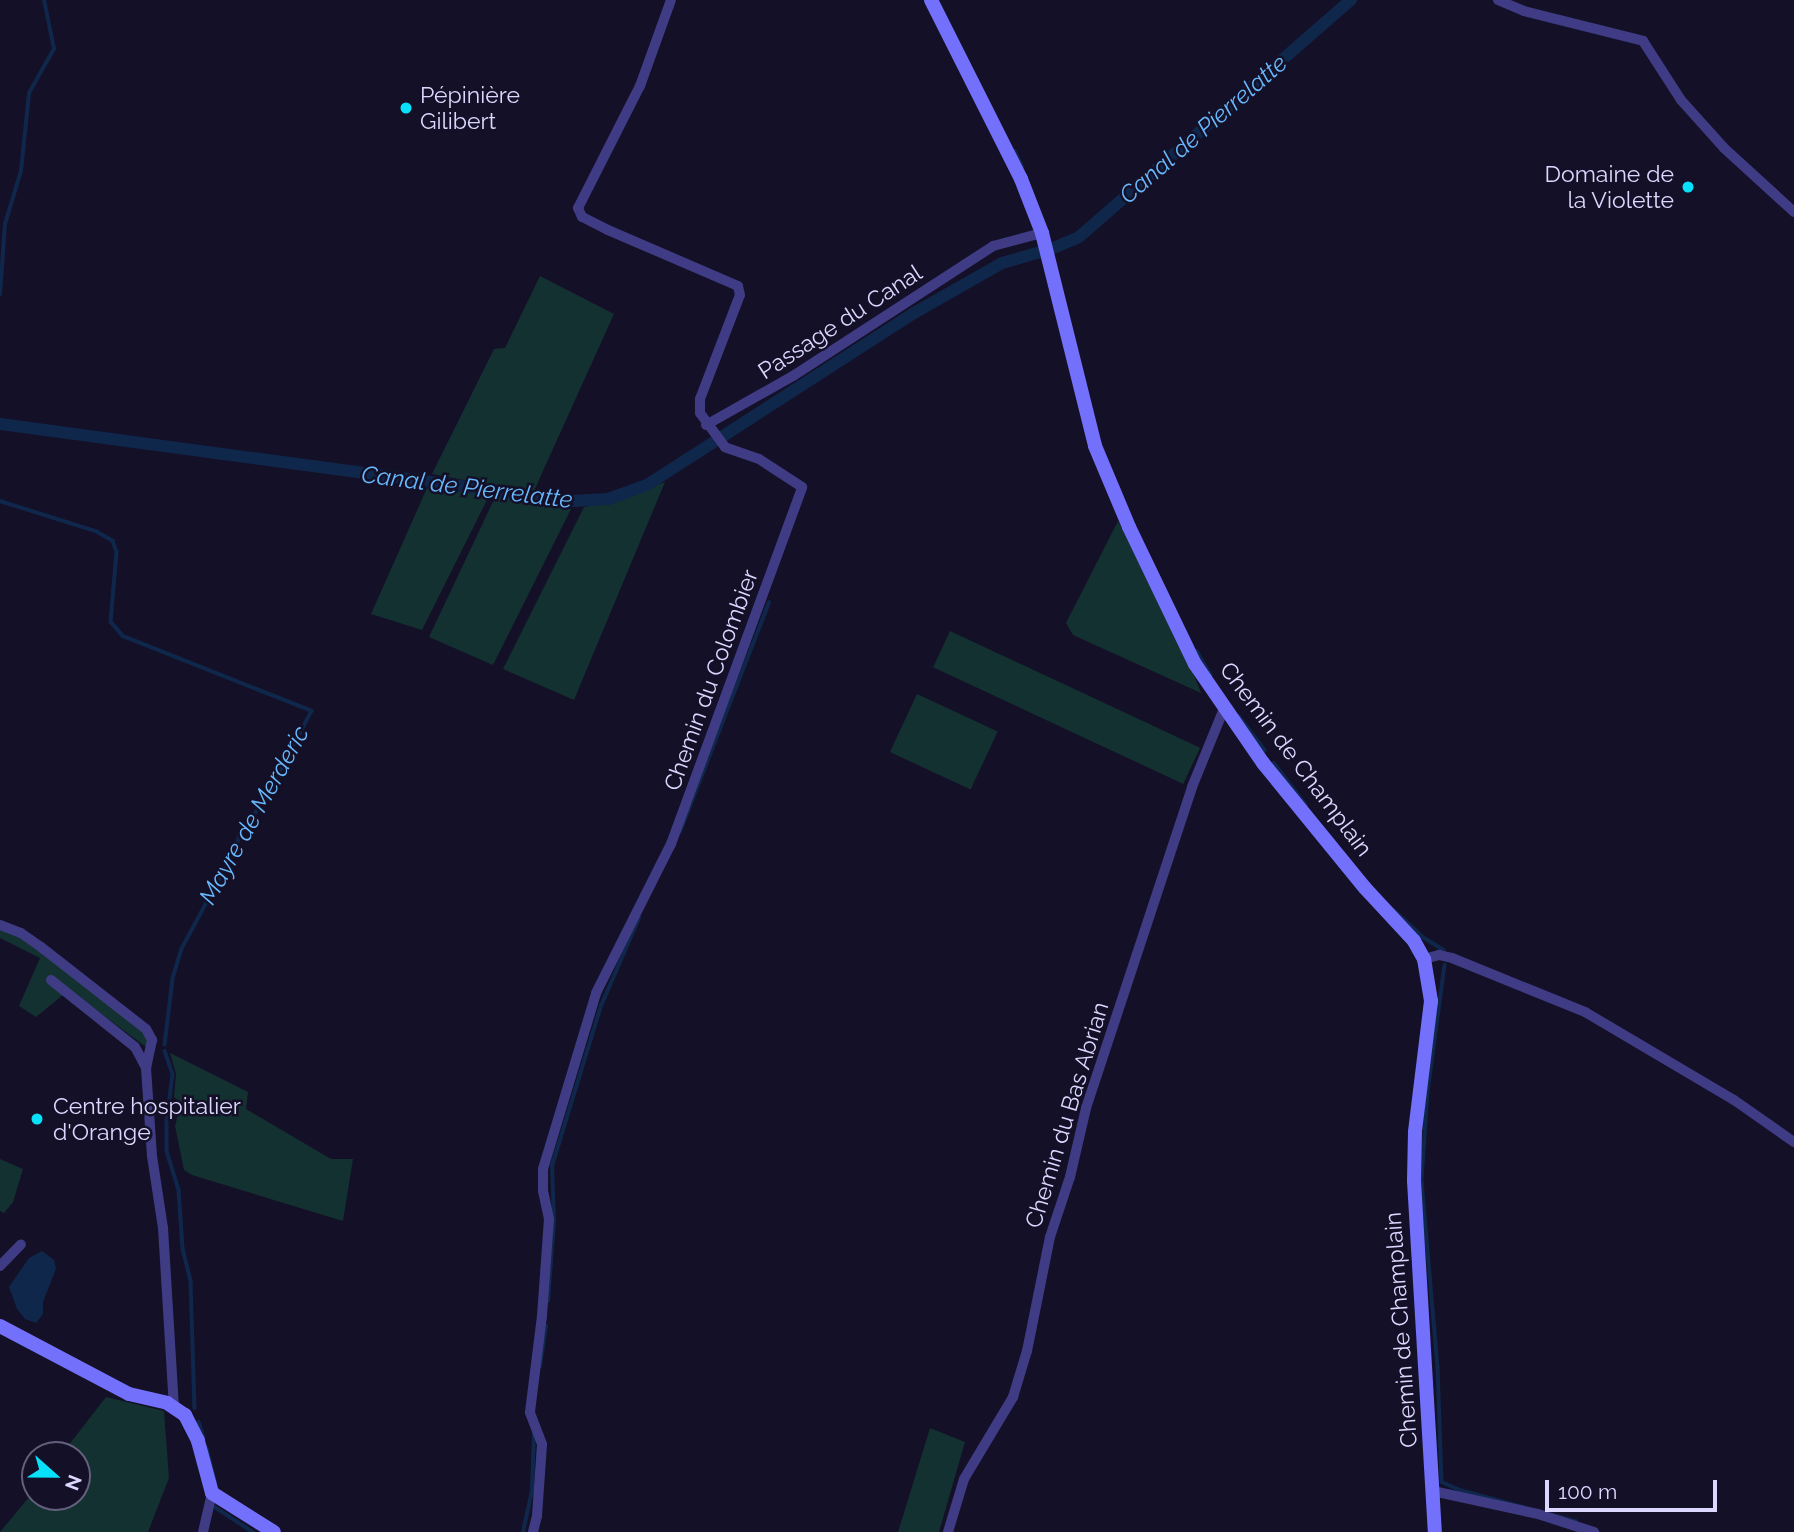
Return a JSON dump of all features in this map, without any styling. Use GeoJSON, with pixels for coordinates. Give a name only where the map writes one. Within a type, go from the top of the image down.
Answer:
{"type":"FeatureCollection","features":[{"type":"Feature","properties":{"kind":"street"},"geometry":{"type":"LineString","coordinates":[[671,0],[640,86],[578,208],[582,217],[608,230],[738,286],[740,295],[701,400],[699,413],[706,425]]}},
{"type":"Feature","properties":{"kind":"street","name":"Chemin de Champlain"},"geometry":{"type":"LineString","coordinates":[[931,0],[999,131],[1042,233],[1074,369],[1109,483],[1195,664],[1263,762],[1365,888],[1414,941],[1424,959],[1431,1001],[1415,1132],[1413,1181],[1435,1532]]}},
{"type":"Feature","properties":{"kind":"street"},"geometry":{"type":"LineString","coordinates":[[1498,0],[1524,11],[1643,41],[1681,100],[1724,148],[1794,212]]}},
{"type":"Feature","properties":{"kind":"street","name":"Passage du Canal"},"geometry":{"type":"LineString","coordinates":[[706,425],[758,398],[993,246],[1042,233]]}},
{"type":"Feature","properties":{"kind":"street","name":"Chemin du Colombier"},"geometry":{"type":"LineString","coordinates":[[533,1532],[537,1516],[542,1444],[530,1412],[542,1316],[548,1219],[542,1191],[543,1169],[596,993],[671,844],[802,487],[759,459],[716,439],[706,425]]}},
{"type":"Feature","properties":{"kind":"street","name":"Chemin du Bas Abrian"},"geometry":{"type":"LineString","coordinates":[[948,1532],[964,1479],[1013,1397],[1027,1351],[1049,1237],[1070,1177],[1086,1108],[1192,786],[1225,706]]}},
{"type":"Feature","properties":{"kind":"street"},"geometry":{"type":"LineString","coordinates":[[0,925],[21,933],[41,947],[146,1029],[152,1047],[146,1068],[152,1156],[163,1228],[174,1408]]}},
{"type":"Feature","properties":{"kind":"street"},"geometry":{"type":"LineString","coordinates":[[1424,959],[1439,955],[1452,958],[1585,1012],[1734,1100],[1794,1142]]}},
{"type":"Feature","properties":{"kind":"street"},"geometry":{"type":"LineString","coordinates":[[51,980],[135,1047],[146,1068]]}},
{"type":"Feature","properties":{"kind":"street"},"geometry":{"type":"LineString","coordinates":[[0,1266],[21,1244]]}},
{"type":"Feature","properties":{"kind":"street"},"geometry":{"type":"LineString","coordinates":[[0,1326],[129,1394],[174,1408],[185,1416],[198,1441],[215,1495],[274,1532]]}},
{"type":"Feature","properties":{"kind":"street"},"geometry":{"type":"LineString","coordinates":[[1433,1491],[1538,1514],[1594,1532]]}},
{"type":"Feature","properties":{"kind":"street"},"geometry":{"type":"LineString","coordinates":[[203,1530],[205,1517],[215,1495]]}},
{"type":"Feature","properties":{"kind":"green space"},"geometry":{"type":"Polygon","coordinates":[[[540,276],[614,314],[533,493],[432,474],[494,349],[505,348],[540,276]]]}},
{"type":"Feature","properties":{"kind":"green space"},"geometry":{"type":"Polygon","coordinates":[[[665,482],[574,700],[503,669],[584,507],[611,503],[665,482]]]}},
{"type":"Feature","properties":{"kind":"green space"},"geometry":{"type":"Polygon","coordinates":[[[427,488],[490,494],[422,630],[371,614],[427,488]]]}},
{"type":"Feature","properties":{"kind":"green space"},"geometry":{"type":"Polygon","coordinates":[[[498,491],[571,509],[493,665],[429,637],[498,491]]]}},
{"type":"Feature","properties":{"kind":"green space"},"geometry":{"type":"Polygon","coordinates":[[[1118,521],[1201,693],[1073,635],[1066,623],[1118,521]]]}},
{"type":"Feature","properties":{"kind":"green space"},"geometry":{"type":"Polygon","coordinates":[[[950,631],[1200,748],[1183,784],[933,667],[950,631]]]}},
{"type":"Feature","properties":{"kind":"green space"},"geometry":{"type":"Polygon","coordinates":[[[917,694],[998,732],[971,790],[890,752],[917,694]]]}},
{"type":"Feature","properties":{"kind":"green space"},"geometry":{"type":"Polygon","coordinates":[[[0,927],[20,934],[144,1031],[148,1039],[146,1047],[69,990],[36,1017],[19,1006],[40,958],[0,938],[0,927]]]}},
{"type":"Feature","properties":{"kind":"green space"},"geometry":{"type":"Polygon","coordinates":[[[170,1053],[248,1092],[246,1109],[331,1159],[353,1159],[343,1221],[192,1175],[184,1170],[175,1126],[181,1103],[174,1097],[176,1074],[170,1053]]]}},
{"type":"Feature","properties":{"kind":"green space"},"geometry":{"type":"Polygon","coordinates":[[[0,1159],[23,1169],[13,1202],[4,1213],[0,1211],[0,1159]]]}},
{"type":"Feature","properties":{"kind":"green space"},"geometry":{"type":"Polygon","coordinates":[[[106,1397],[164,1411],[169,1478],[148,1532],[0,1532],[21,1507],[21,1511],[91,1511],[91,1441],[72,1441],[106,1397]]]}},
{"type":"Feature","properties":{"kind":"green space"},"geometry":{"type":"Polygon","coordinates":[[[930,1428],[965,1442],[939,1532],[898,1532],[930,1428]]]}},
{"type":"Feature","properties":{"kind":"water"},"geometry":{"type":"Polygon","coordinates":[[[42,1251],[54,1260],[56,1269],[43,1302],[43,1314],[36,1323],[25,1319],[17,1309],[9,1287],[29,1258],[42,1251]]]}},
{"type":"Feature","properties":{"kind":"waterway","name":"Mayre de Merderic"},"geometry":{"type":"LineString","coordinates":[[0,295],[5,224],[21,171],[29,93],[54,49],[44,0]]}},
{"type":"Feature","properties":{"kind":"waterway","name":"Canal de Pierrelatte"},"geometry":{"type":"LineString","coordinates":[[1051,249],[1079,237],[1351,0]]}},
{"type":"Feature","properties":{"kind":"waterway"},"geometry":{"type":"LineString","coordinates":[[1015,151],[1022,166]]}},
{"type":"Feature","properties":{"kind":"waterway","name":"Canal de Pierrelatte"},"geometry":{"type":"LineString","coordinates":[[0,424],[498,491],[555,502],[608,499],[647,485],[914,313],[1002,263],[1038,253]]}},
{"type":"Feature","properties":{"kind":"waterway","name":"Mayre de Merderic"},"geometry":{"type":"LineString","coordinates":[[0,501],[96,531],[113,541],[117,552],[111,622],[123,636],[312,711],[267,797],[240,835],[236,849],[182,949],[173,979],[165,1045]]}},
{"type":"Feature","properties":{"kind":"waterway"},"geometry":{"type":"LineString","coordinates":[[680,832],[769,603]]}},
{"type":"Feature","properties":{"kind":"waterway"},"geometry":{"type":"LineString","coordinates":[[1197,651],[1211,675]]}},
{"type":"Feature","properties":{"kind":"waterway"},"geometry":{"type":"LineString","coordinates":[[1239,716],[1265,750]]}},
{"type":"Feature","properties":{"kind":"waterway"},"geometry":{"type":"LineString","coordinates":[[1274,763],[1306,805]]}},
{"type":"Feature","properties":{"kind":"waterway"},"geometry":{"type":"LineString","coordinates":[[1394,910],[1423,937],[1444,950]]}},
{"type":"Feature","properties":{"kind":"waterway"},"geometry":{"type":"LineString","coordinates":[[548,1301],[554,1222],[552,1166],[601,1006],[639,918]]}},
{"type":"Feature","properties":{"kind":"waterway"},"geometry":{"type":"LineString","coordinates":[[1445,965],[1428,1092],[1422,1181],[1438,1367],[1442,1482],[1460,1490],[1576,1521]]}},
{"type":"Feature","properties":{"kind":"waterway","name":"Mayre de Merderic"},"geometry":{"type":"LineString","coordinates":[[165,1051],[173,1074],[167,1122],[167,1151],[179,1190],[183,1249],[191,1282],[195,1408]]}},
{"type":"Feature","properties":{"kind":"waterway"},"geometry":{"type":"LineString","coordinates":[[540,1367],[546,1326]]}},
{"type":"Feature","properties":{"kind":"waterway","name":"Mayre de Merderic"},"geometry":{"type":"LineString","coordinates":[[199,1422],[204,1437]]}},
{"type":"Feature","properties":{"kind":"waterway"},"geometry":{"type":"LineString","coordinates":[[523,1532],[532,1491],[534,1434]]}},
{"type":"Feature","properties":{"kind":"waterway","name":"Mayre de Merderic"},"geometry":{"type":"LineString","coordinates":[[207,1448],[216,1484]]}},
{"type":"Feature","properties":{"kind":"waterway","name":"Mayre de Merderic"},"geometry":{"type":"LineString","coordinates":[[215,1507],[253,1532]]}},
{"type":"Feature","properties":{"kind":"place","name":"Pépinière Gilibert"},"geometry":{"type":"Point","coordinates":[406,108]}},
{"type":"Feature","properties":{"kind":"place","name":"Domaine de la Violette"},"geometry":{"type":"Point","coordinates":[1688,187]}},
{"type":"Feature","properties":{"kind":"place","name":"Centre hospitalier d'Orange"},"geometry":{"type":"Point","coordinates":[37,1119]}}]}
